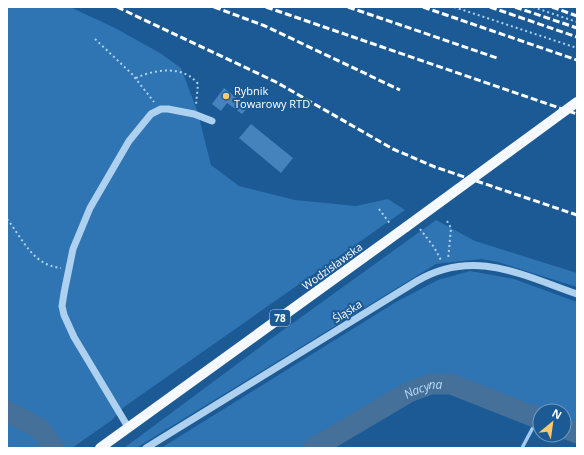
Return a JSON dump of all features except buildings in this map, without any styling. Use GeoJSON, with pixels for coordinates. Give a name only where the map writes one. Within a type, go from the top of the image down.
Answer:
{"type":"FeatureCollection","features":[{"type":"Feature","properties":{"kind":"main road","name":"Wodzisławska"},"geometry":{"type":"LineString","coordinates":[[100,448],[577,102]]}},
{"type":"Feature","properties":{"kind":"street"},"geometry":{"type":"LineString","coordinates":[[128,427],[74,336],[64,315],[63,301],[77,239],[90,208],[129,141],[146,120],[157,110],[168,109],[194,114],[212,121]]}},
{"type":"Feature","properties":{"kind":"street","name":"Śląska"},"geometry":{"type":"LineString","coordinates":[[146,448],[422,278],[446,269],[462,265],[484,265],[499,268],[577,294]]}},
{"type":"Feature","properties":{"kind":"path"},"geometry":{"type":"LineString","coordinates":[[454,7],[577,48]]}},
{"type":"Feature","properties":{"kind":"path"},"geometry":{"type":"LineString","coordinates":[[533,7],[577,22]]}},
{"type":"Feature","properties":{"kind":"path"},"geometry":{"type":"LineString","coordinates":[[95,39],[136,78],[151,96],[157,110]]}},
{"type":"Feature","properties":{"kind":"path"},"geometry":{"type":"LineString","coordinates":[[136,78],[144,74],[163,71],[187,74],[198,87],[194,114]]}},
{"type":"Feature","properties":{"kind":"path"},"geometry":{"type":"LineString","coordinates":[[379,209],[392,226]]}},
{"type":"Feature","properties":{"kind":"path"},"geometry":{"type":"LineString","coordinates":[[7,219],[34,258],[48,266],[69,269]]}},
{"type":"Feature","properties":{"kind":"path"},"geometry":{"type":"LineString","coordinates":[[446,269],[451,240],[451,228],[447,221]]}},
{"type":"Feature","properties":{"kind":"path"},"geometry":{"type":"LineString","coordinates":[[419,228],[434,247],[446,269]]}},
{"type":"Feature","properties":{"kind":"shaded area"},"geometry":{"type":"Polygon","coordinates":[[[7,7],[70,7],[115,28],[160,53],[181,68],[198,113],[211,165],[239,186],[295,200],[356,206],[388,199],[405,210],[124,407],[112,420],[72,448],[7,448],[7,7]]]}},
{"type":"Feature","properties":{"kind":"shaded area"},"geometry":{"type":"Polygon","coordinates":[[[436,220],[475,241],[577,273],[577,287],[498,262],[481,259],[436,264],[136,448],[124,448],[268,341],[436,220]]]}},
{"type":"Feature","properties":{"kind":"shaded area"},"geometry":{"type":"Polygon","coordinates":[[[470,271],[514,279],[577,302],[577,436],[572,434],[572,403],[532,403],[532,419],[447,386],[426,390],[322,448],[161,448],[396,302],[438,280],[470,271]]]}},
{"type":"Feature","properties":{"kind":"waterway","name":"Nacyna"},"geometry":{"type":"LineString","coordinates":[[314,448],[409,392],[431,384],[451,384],[532,416]]}},
{"type":"Feature","properties":{"kind":"waterway","name":"Nacyna"},"geometry":{"type":"LineString","coordinates":[[7,411],[40,429],[54,448]]}},
{"type":"Feature","properties":{"kind":"waterway"},"geometry":{"type":"LineString","coordinates":[[522,448],[532,429]]}},
{"type":"Feature","properties":{"kind":"waterway","name":"Nacyna"},"geometry":{"type":"LineString","coordinates":[[572,431],[577,433]]}},
{"type":"Feature","properties":{"kind":"railway"},"geometry":{"type":"LineString","coordinates":[[117,7],[276,82],[393,149],[435,167],[577,215]]}},
{"type":"Feature","properties":{"kind":"railway"},"geometry":{"type":"LineString","coordinates":[[214,7],[265,26],[400,90]]}},
{"type":"Feature","properties":{"kind":"railway"},"geometry":{"type":"LineString","coordinates":[[266,7],[577,114]]}},
{"type":"Feature","properties":{"kind":"railway"},"geometry":{"type":"LineString","coordinates":[[348,7],[497,58]]}},
{"type":"Feature","properties":{"kind":"railway"},"geometry":{"type":"LineString","coordinates":[[423,7],[577,60]]}},
{"type":"Feature","properties":{"kind":"railway"},"geometry":{"type":"LineString","coordinates":[[490,7],[577,37]]}},
{"type":"Feature","properties":{"kind":"railway"},"geometry":{"type":"LineString","coordinates":[[515,7],[577,28]]}},
{"type":"Feature","properties":{"kind":"railway"},"geometry":{"type":"LineString","coordinates":[[552,7],[577,16]]}},
{"type":"Feature","properties":{"kind":"place","name":"Rybnik Towarowy RTD"},"geometry":{"type":"Point","coordinates":[226,96]}}]}
